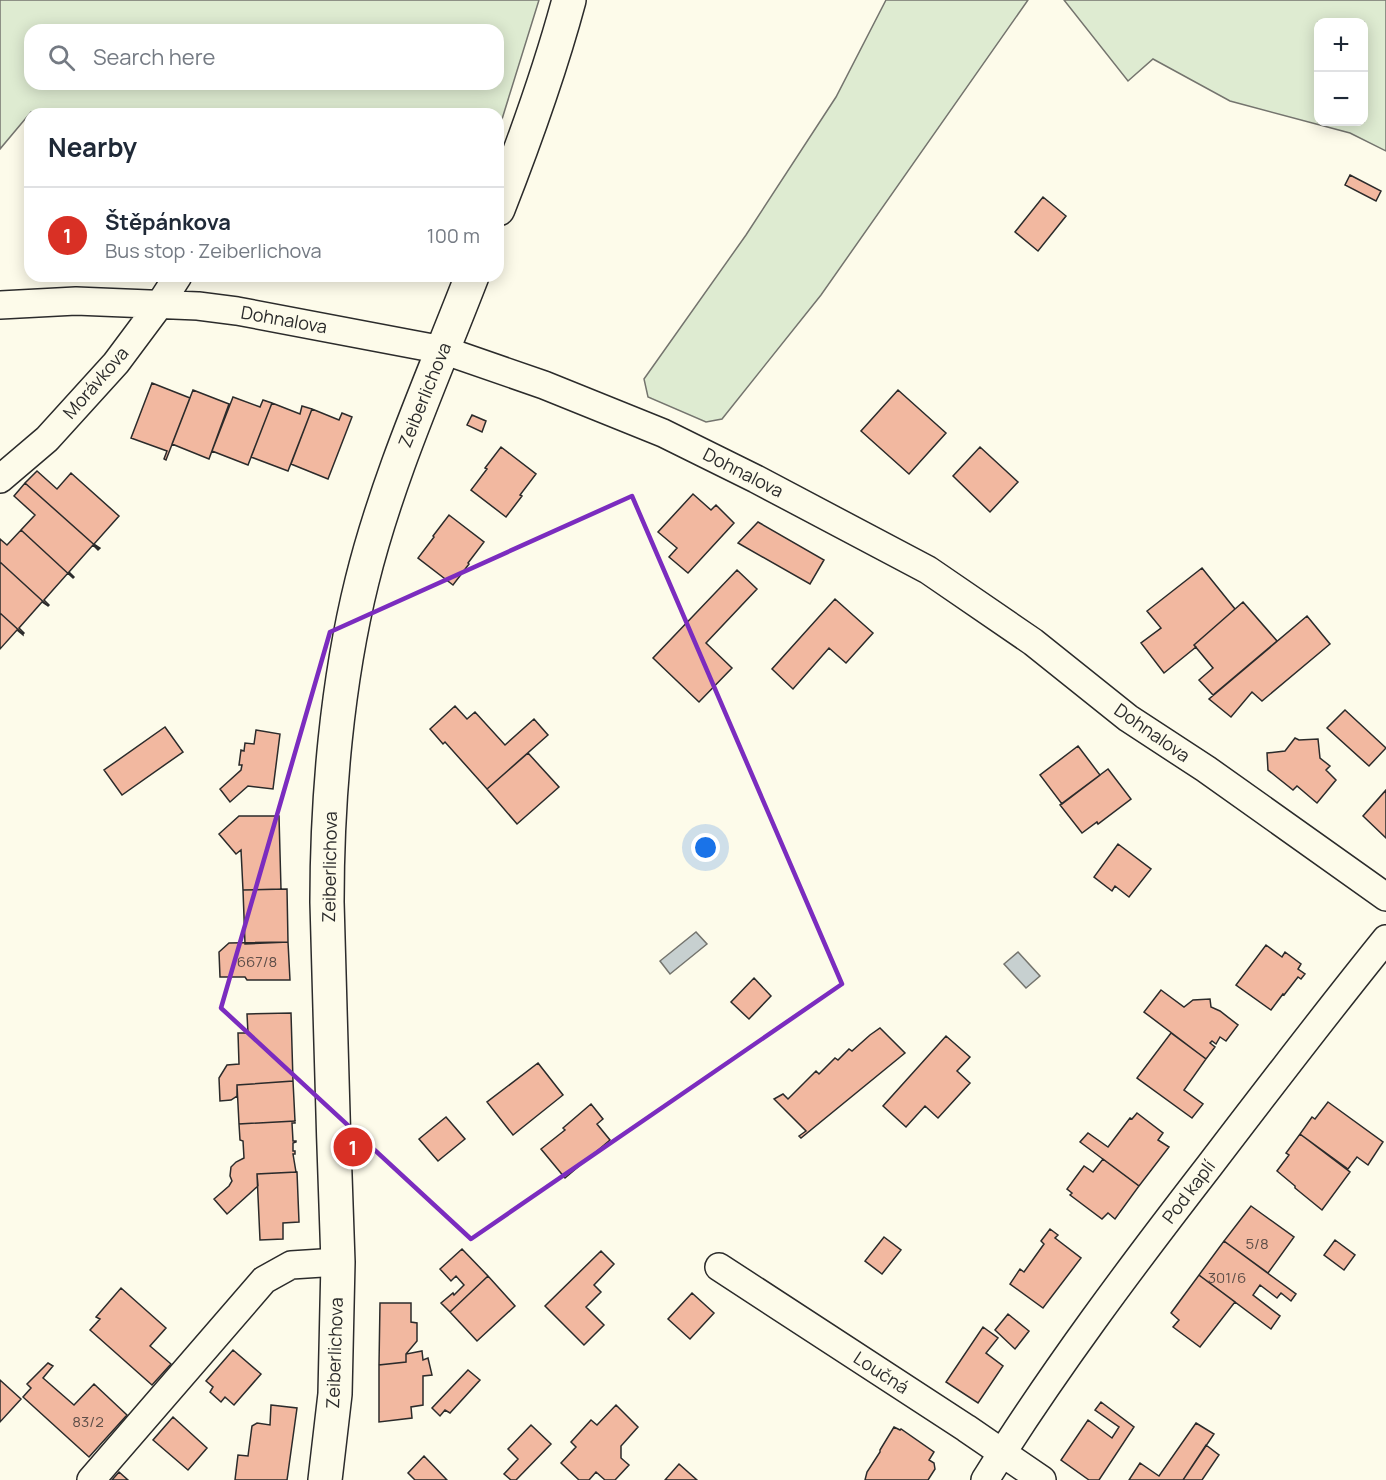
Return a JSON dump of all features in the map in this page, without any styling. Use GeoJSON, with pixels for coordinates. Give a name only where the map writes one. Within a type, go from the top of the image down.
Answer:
{"type":"FeatureCollection","features":[{"type":"Feature","properties":{"kind":"street"},"geometry":{"type":"LineString","coordinates":[[504,193],[558,42],[569,0]]}},
{"type":"Feature","properties":{"kind":"street","name":"Morávkova"},"geometry":{"type":"LineString","coordinates":[[0,479],[47,439],[116,363],[174,282]]}},
{"type":"Feature","properties":{"kind":"street","name":"Zeiberlichova"},"geometry":{"type":"LineString","coordinates":[[325,1480],[336,1394],[338,1262],[327,902],[333,767],[341,698],[356,609],[378,524],[400,457],[470,282]]}},
{"type":"Feature","properties":{"kind":"street","name":"Dohnalova"},"geometry":{"type":"LineString","coordinates":[[0,305],[76,301],[198,306],[237,311],[443,350],[544,385],[663,433],[756,478],[928,570],[1033,642],[1128,718],[1206,769],[1386,897]]}},
{"type":"Feature","properties":{"kind":"street","name":"Pod kaplí"},"geometry":{"type":"LineString","coordinates":[[985,1480],[1077,1344],[1172,1214],[1386,939]]}},
{"type":"Feature","properties":{"kind":"street"},"geometry":{"type":"LineString","coordinates":[[92,1480],[264,1280],[291,1265],[338,1262]]}},
{"type":"Feature","properties":{"kind":"street","name":"Loučná"},"geometry":{"type":"LineString","coordinates":[[719,1267],[1042,1480]]}},
{"type":"Feature","properties":{"kind":"highlighted area"},"geometry":{"type":"Polygon","coordinates":[[[632,496],[842,984],[471,1239],[221,1008],[330,632],[632,496]]]}},
{"type":"Feature","properties":{"kind":"green space"},"geometry":{"type":"Polygon","coordinates":[[[0,0],[539,0],[504,113],[504,108],[24,108],[24,120],[0,149],[0,0]]]}},
{"type":"Feature","properties":{"kind":"green space"},"geometry":{"type":"Polygon","coordinates":[[[886,0],[1028,0],[821,295],[722,419],[706,422],[648,397],[644,379],[746,235],[836,97],[886,0]]]}},
{"type":"Feature","properties":{"kind":"green space"},"geometry":{"type":"Polygon","coordinates":[[[1064,0],[1386,0],[1386,151],[1350,133],[1324,126],[1368,126],[1368,18],[1314,18],[1314,123],[1230,101],[1153,59],[1128,81],[1064,0]]]}},
{"type":"Feature","properties":{"kind":"shaded area"},"geometry":{"type":"Polygon","coordinates":[[[696,932],[707,944],[670,974],[660,961],[696,932]]]}},
{"type":"Feature","properties":{"kind":"shaded area"},"geometry":{"type":"Polygon","coordinates":[[[1018,952],[1040,976],[1026,988],[1004,964],[1018,952]]]}},
{"type":"Feature","properties":{"kind":"building"},"geometry":{"type":"Polygon","coordinates":[[[1350,175],[1381,191],[1376,201],[1345,185],[1350,175]]]}},
{"type":"Feature","properties":{"kind":"building"},"geometry":{"type":"Polygon","coordinates":[[[1043,197],[1066,216],[1038,251],[1015,232],[1043,197]]]}},
{"type":"Feature","properties":{"kind":"building"},"geometry":{"type":"Polygon","coordinates":[[[152,383],[190,398],[166,460],[164,459],[167,451],[131,438],[152,383]]]}},
{"type":"Feature","properties":{"kind":"building"},"geometry":{"type":"Polygon","coordinates":[[[193,390],[229,404],[209,459],[172,444],[193,390]]]}},
{"type":"Feature","properties":{"kind":"building"},"geometry":{"type":"Polygon","coordinates":[[[898,390],[946,433],[909,474],[861,431],[898,390]]]}},
{"type":"Feature","properties":{"kind":"building"},"geometry":{"type":"Polygon","coordinates":[[[233,397],[260,407],[263,400],[272,403],[248,465],[212,451],[233,397]]]}},
{"type":"Feature","properties":{"kind":"building"},"geometry":{"type":"Polygon","coordinates":[[[272,403],[300,414],[302,406],[312,409],[288,471],[251,457],[272,403]]]}},
{"type":"Feature","properties":{"kind":"building"},"geometry":{"type":"Polygon","coordinates":[[[312,409],[339,420],[342,413],[352,417],[328,479],[291,464],[312,409]]]}},
{"type":"Feature","properties":{"kind":"building"},"geometry":{"type":"Polygon","coordinates":[[[472,415],[486,421],[482,432],[467,425],[472,415]]]}},
{"type":"Feature","properties":{"kind":"building"},"geometry":{"type":"Polygon","coordinates":[[[501,447],[536,474],[506,517],[471,490],[501,447]]]}},
{"type":"Feature","properties":{"kind":"building"},"geometry":{"type":"Polygon","coordinates":[[[980,447],[1018,482],[990,512],[953,476],[980,447]]]}},
{"type":"Feature","properties":{"kind":"building"},"geometry":{"type":"Polygon","coordinates":[[[37,471],[57,489],[71,473],[119,516],[94,544],[99,549],[25,483],[37,471]]]}},
{"type":"Feature","properties":{"kind":"building"},"geometry":{"type":"Polygon","coordinates":[[[25,483],[99,549],[93,545],[69,572],[73,578],[21,530],[35,515],[14,496],[25,483]]]}},
{"type":"Feature","properties":{"kind":"building"},"geometry":{"type":"Polygon","coordinates":[[[693,494],[711,510],[716,505],[734,523],[688,573],[669,557],[677,548],[658,532],[693,494]]]}},
{"type":"Feature","properties":{"kind":"building"},"geometry":{"type":"Polygon","coordinates":[[[449,515],[484,542],[453,585],[418,558],[449,515]]]}},
{"type":"Feature","properties":{"kind":"building"},"geometry":{"type":"Polygon","coordinates":[[[758,522],[824,560],[810,584],[738,543],[758,522]]]}},
{"type":"Feature","properties":{"kind":"building"},"geometry":{"type":"Polygon","coordinates":[[[21,530],[68,573],[44,600],[48,606],[0,562],[0,539],[7,545],[21,530]]]}},
{"type":"Feature","properties":{"kind":"building"},"geometry":{"type":"Polygon","coordinates":[[[0,562],[48,606],[42,602],[19,628],[23,634],[0,613],[0,562]]]}},
{"type":"Feature","properties":{"kind":"building"},"geometry":{"type":"Polygon","coordinates":[[[1202,568],[1235,609],[1194,645],[1196,647],[1164,673],[1141,643],[1161,628],[1147,611],[1202,568]]]}},
{"type":"Feature","properties":{"kind":"building"},"geometry":{"type":"Polygon","coordinates":[[[737,570],[757,589],[706,643],[732,668],[699,702],[653,658],[737,570]]]}},
{"type":"Feature","properties":{"kind":"building"},"geometry":{"type":"Polygon","coordinates":[[[835,599],[873,633],[846,663],[829,648],[793,689],[772,669],[835,599]]]}},
{"type":"Feature","properties":{"kind":"building"},"geometry":{"type":"Polygon","coordinates":[[[1243,602],[1277,641],[1213,695],[1199,680],[1213,668],[1194,645],[1243,602]]]}},
{"type":"Feature","properties":{"kind":"building"},"geometry":{"type":"Polygon","coordinates":[[[0,613],[23,635],[17,630],[0,649],[0,613]]]}},
{"type":"Feature","properties":{"kind":"building"},"geometry":{"type":"Polygon","coordinates":[[[1307,616],[1330,644],[1262,701],[1252,692],[1231,717],[1209,699],[1307,616]]]}},
{"type":"Feature","properties":{"kind":"building"},"geometry":{"type":"Polygon","coordinates":[[[455,706],[467,719],[475,712],[505,745],[534,719],[548,735],[487,789],[445,742],[443,744],[430,729],[455,706]]]}},
{"type":"Feature","properties":{"kind":"building"},"geometry":{"type":"Polygon","coordinates":[[[1345,710],[1386,748],[1369,766],[1327,728],[1345,710]]]}},
{"type":"Feature","properties":{"kind":"building"},"geometry":{"type":"Polygon","coordinates":[[[165,727],[183,752],[122,795],[104,770],[165,727]]]}},
{"type":"Feature","properties":{"kind":"building"},"geometry":{"type":"Polygon","coordinates":[[[256,730],[280,734],[273,789],[248,786],[230,802],[220,789],[241,770],[242,765],[239,765],[241,750],[244,751],[245,743],[254,744],[256,730]]]}},
{"type":"Feature","properties":{"kind":"building"},"geometry":{"type":"Polygon","coordinates":[[[1295,738],[1299,740],[1318,739],[1320,758],[1330,766],[1326,770],[1336,780],[1317,803],[1297,786],[1293,790],[1268,770],[1267,753],[1285,751],[1295,738]]]}},
{"type":"Feature","properties":{"kind":"building"},"geometry":{"type":"Polygon","coordinates":[[[1078,746],[1100,775],[1062,804],[1040,775],[1078,746]]]}},
{"type":"Feature","properties":{"kind":"building"},"geometry":{"type":"Polygon","coordinates":[[[528,753],[559,787],[517,824],[487,789],[528,753]]]}},
{"type":"Feature","properties":{"kind":"building"},"geometry":{"type":"Polygon","coordinates":[[[1108,769],[1131,799],[1082,833],[1060,805],[1108,769]]]}},
{"type":"Feature","properties":{"kind":"building"},"geometry":{"type":"Polygon","coordinates":[[[1386,790],[1386,838],[1363,816],[1386,790]]]}},
{"type":"Feature","properties":{"kind":"building"},"geometry":{"type":"Polygon","coordinates":[[[239,816],[279,816],[281,889],[243,890],[241,850],[236,854],[219,834],[239,816]]]}},
{"type":"Feature","properties":{"kind":"building"},"geometry":{"type":"Polygon","coordinates":[[[1118,844],[1151,869],[1129,897],[1115,886],[1112,891],[1094,877],[1118,844]]]}},
{"type":"Feature","properties":{"kind":"building"},"geometry":{"type":"Polygon","coordinates":[[[287,889],[288,942],[245,944],[243,890],[287,889]]]}},
{"type":"Feature","properties":{"kind":"building"},"geometry":{"type":"Polygon","coordinates":[[[288,942],[290,980],[247,980],[245,977],[220,977],[219,952],[229,943],[288,942]]]}},
{"type":"Feature","properties":{"kind":"building"},"geometry":{"type":"Polygon","coordinates":[[[1266,945],[1282,957],[1285,952],[1301,964],[1298,969],[1305,974],[1301,979],[1298,977],[1271,1010],[1236,985],[1266,945]]]}},
{"type":"Feature","properties":{"kind":"building"},"geometry":{"type":"Polygon","coordinates":[[[754,978],[771,996],[749,1019],[731,1002],[754,978]]]}},
{"type":"Feature","properties":{"kind":"building"},"geometry":{"type":"Polygon","coordinates":[[[1161,990],[1184,1007],[1193,1000],[1210,999],[1211,1007],[1238,1025],[1226,1041],[1220,1037],[1216,1044],[1212,1041],[1210,1043],[1215,1047],[1206,1059],[1144,1012],[1161,990]]]}},
{"type":"Feature","properties":{"kind":"building"},"geometry":{"type":"Polygon","coordinates":[[[291,1013],[293,1081],[237,1085],[237,1096],[231,1100],[220,1101],[219,1078],[227,1065],[239,1064],[238,1033],[248,1033],[247,1014],[291,1013]]]}},
{"type":"Feature","properties":{"kind":"building"},"geometry":{"type":"Polygon","coordinates":[[[880,1028],[905,1053],[801,1138],[799,1136],[806,1131],[774,1099],[783,1094],[788,1099],[816,1071],[819,1074],[835,1058],[838,1060],[849,1049],[852,1051],[880,1028]]]}},
{"type":"Feature","properties":{"kind":"building"},"geometry":{"type":"Polygon","coordinates":[[[1171,1033],[1206,1059],[1184,1090],[1203,1104],[1192,1118],[1137,1078],[1171,1033]]]}},
{"type":"Feature","properties":{"kind":"building"},"geometry":{"type":"Polygon","coordinates":[[[946,1036],[970,1057],[957,1071],[970,1083],[938,1118],[925,1106],[906,1127],[883,1106],[946,1036]]]}},
{"type":"Feature","properties":{"kind":"building"},"geometry":{"type":"Polygon","coordinates":[[[538,1063],[563,1095],[513,1135],[487,1102],[538,1063]]]}},
{"type":"Feature","properties":{"kind":"building"},"geometry":{"type":"Polygon","coordinates":[[[293,1081],[295,1121],[239,1124],[237,1085],[293,1081]]]}},
{"type":"Feature","properties":{"kind":"building"},"geometry":{"type":"Polygon","coordinates":[[[1328,1102],[1383,1142],[1368,1165],[1357,1157],[1348,1169],[1300,1134],[1312,1117],[1315,1119],[1328,1102]]]}},
{"type":"Feature","properties":{"kind":"building"},"geometry":{"type":"Polygon","coordinates":[[[591,1104],[603,1119],[597,1124],[610,1140],[565,1178],[541,1149],[565,1130],[563,1128],[591,1104]]]}},
{"type":"Feature","properties":{"kind":"building"},"geometry":{"type":"Polygon","coordinates":[[[1137,1113],[1163,1133],[1158,1140],[1169,1147],[1139,1186],[1080,1142],[1088,1133],[1108,1147],[1130,1118],[1132,1119],[1137,1113]]]}},
{"type":"Feature","properties":{"kind":"building"},"geometry":{"type":"Polygon","coordinates":[[[446,1117],[465,1139],[438,1161],[419,1139],[446,1117]]]}},
{"type":"Feature","properties":{"kind":"building"},"geometry":{"type":"Polygon","coordinates":[[[295,1121],[292,1123],[293,1141],[296,1141],[293,1143],[295,1154],[293,1154],[296,1172],[257,1174],[258,1186],[227,1214],[214,1199],[232,1181],[231,1167],[244,1158],[239,1124],[295,1121]]]}},
{"type":"Feature","properties":{"kind":"building"},"geometry":{"type":"Polygon","coordinates":[[[1300,1134],[1350,1172],[1322,1210],[1277,1171],[1289,1155],[1286,1153],[1300,1134]]]}},
{"type":"Feature","properties":{"kind":"building"},"geometry":{"type":"Polygon","coordinates":[[[1103,1159],[1139,1186],[1115,1219],[1108,1213],[1102,1219],[1070,1195],[1072,1193],[1067,1189],[1084,1166],[1093,1172],[1103,1159]]]}},
{"type":"Feature","properties":{"kind":"building"},"geometry":{"type":"Polygon","coordinates":[[[297,1172],[299,1222],[283,1223],[283,1239],[260,1240],[257,1174],[297,1172]]]}},
{"type":"Feature","properties":{"kind":"building"},"geometry":{"type":"Polygon","coordinates":[[[1251,1206],[1294,1237],[1268,1273],[1224,1241],[1251,1206]]]}},
{"type":"Feature","properties":{"kind":"building"},"geometry":{"type":"Polygon","coordinates":[[[1050,1229],[1058,1235],[1055,1238],[1081,1258],[1043,1308],[1010,1284],[1020,1269],[1024,1272],[1044,1244],[1041,1241],[1050,1229]]]}},
{"type":"Feature","properties":{"kind":"building"},"geometry":{"type":"Polygon","coordinates":[[[884,1237],[901,1250],[882,1274],[865,1261],[884,1237]]]}},
{"type":"Feature","properties":{"kind":"building"},"geometry":{"type":"Polygon","coordinates":[[[1335,1240],[1355,1255],[1344,1270],[1324,1255],[1335,1240]]]}},
{"type":"Feature","properties":{"kind":"building"},"geometry":{"type":"Polygon","coordinates":[[[1224,1241],[1296,1294],[1291,1301],[1281,1293],[1277,1298],[1260,1285],[1253,1295],[1280,1316],[1271,1329],[1199,1275],[1224,1241]]]}},
{"type":"Feature","properties":{"kind":"building"},"geometry":{"type":"Polygon","coordinates":[[[462,1249],[488,1276],[450,1312],[441,1303],[464,1285],[456,1276],[451,1281],[440,1269],[462,1249]]]}},
{"type":"Feature","properties":{"kind":"building"},"geometry":{"type":"Polygon","coordinates":[[[601,1251],[614,1264],[594,1285],[601,1292],[586,1307],[604,1325],[584,1345],[545,1306],[601,1251]]]}},
{"type":"Feature","properties":{"kind":"building"},"geometry":{"type":"Polygon","coordinates":[[[1199,1275],[1235,1302],[1200,1347],[1173,1327],[1179,1320],[1171,1313],[1199,1275]]]}},
{"type":"Feature","properties":{"kind":"building"},"geometry":{"type":"Polygon","coordinates":[[[488,1276],[515,1306],[477,1341],[450,1312],[488,1276]]]}},
{"type":"Feature","properties":{"kind":"building"},"geometry":{"type":"Polygon","coordinates":[[[121,1288],[166,1328],[150,1346],[171,1364],[152,1385],[90,1330],[100,1319],[96,1317],[121,1288]]]}},
{"type":"Feature","properties":{"kind":"building"},"geometry":{"type":"Polygon","coordinates":[[[692,1293],[714,1313],[690,1339],[668,1319],[692,1293]]]}},
{"type":"Feature","properties":{"kind":"building"},"geometry":{"type":"Polygon","coordinates":[[[380,1303],[411,1303],[411,1322],[417,1323],[417,1341],[406,1354],[406,1362],[379,1365],[380,1303]]]}},
{"type":"Feature","properties":{"kind":"building"},"geometry":{"type":"Polygon","coordinates":[[[1008,1314],[1029,1331],[1015,1349],[995,1330],[1008,1314]]]}},
{"type":"Feature","properties":{"kind":"building"},"geometry":{"type":"Polygon","coordinates":[[[983,1327],[998,1338],[986,1353],[1003,1366],[978,1403],[946,1382],[983,1327]]]}},
{"type":"Feature","properties":{"kind":"building"},"geometry":{"type":"Polygon","coordinates":[[[233,1350],[261,1374],[234,1405],[225,1397],[221,1402],[210,1392],[213,1387],[206,1381],[233,1350]]]}},
{"type":"Feature","properties":{"kind":"building"},"geometry":{"type":"Polygon","coordinates":[[[422,1351],[423,1360],[428,1358],[432,1375],[423,1376],[423,1405],[411,1407],[412,1418],[379,1422],[379,1365],[406,1362],[406,1354],[422,1351]]]}},
{"type":"Feature","properties":{"kind":"building"},"geometry":{"type":"Polygon","coordinates":[[[48,1363],[53,1366],[43,1378],[74,1405],[94,1384],[127,1415],[89,1457],[23,1397],[31,1388],[27,1384],[48,1363]]]}},
{"type":"Feature","properties":{"kind":"building"},"geometry":{"type":"Polygon","coordinates":[[[468,1370],[480,1380],[450,1413],[445,1410],[440,1416],[432,1408],[468,1370]]]}},
{"type":"Feature","properties":{"kind":"building"},"geometry":{"type":"Polygon","coordinates":[[[0,1380],[21,1399],[0,1422],[0,1380]]]}},
{"type":"Feature","properties":{"kind":"building"},"geometry":{"type":"Polygon","coordinates":[[[1101,1402],[1134,1427],[1099,1480],[1089,1480],[1061,1460],[1088,1420],[1112,1438],[1119,1427],[1095,1410],[1101,1402]]]}},
{"type":"Feature","properties":{"kind":"building"},"geometry":{"type":"Polygon","coordinates":[[[271,1405],[297,1408],[287,1480],[235,1480],[238,1455],[248,1456],[252,1426],[257,1423],[270,1425],[271,1405]]]}},
{"type":"Feature","properties":{"kind":"building"},"geometry":{"type":"Polygon","coordinates":[[[616,1405],[638,1427],[621,1446],[621,1458],[629,1465],[615,1480],[605,1480],[596,1472],[589,1480],[579,1480],[561,1463],[576,1447],[571,1442],[591,1420],[597,1425],[616,1405]]]}},
{"type":"Feature","properties":{"kind":"building"},"geometry":{"type":"Polygon","coordinates":[[[173,1417],[207,1448],[188,1470],[153,1440],[173,1417]]]}},
{"type":"Feature","properties":{"kind":"building"},"geometry":{"type":"Polygon","coordinates":[[[1196,1423],[1214,1434],[1183,1480],[1129,1480],[1140,1463],[1159,1476],[1196,1423]]]}},
{"type":"Feature","properties":{"kind":"building"},"geometry":{"type":"Polygon","coordinates":[[[531,1425],[551,1444],[516,1480],[511,1480],[504,1474],[518,1459],[508,1449],[531,1425]]]}},
{"type":"Feature","properties":{"kind":"building"},"geometry":{"type":"Polygon","coordinates":[[[894,1427],[901,1429],[934,1452],[929,1460],[934,1463],[935,1469],[928,1480],[865,1480],[867,1472],[894,1427]]]}},
{"type":"Feature","properties":{"kind":"building"},"geometry":{"type":"Polygon","coordinates":[[[1206,1445],[1219,1455],[1202,1480],[1183,1480],[1206,1445]]]}},
{"type":"Feature","properties":{"kind":"building"},"geometry":{"type":"Polygon","coordinates":[[[424,1456],[447,1480],[415,1480],[408,1473],[424,1456]]]}},
{"type":"Feature","properties":{"kind":"building"},"geometry":{"type":"Polygon","coordinates":[[[679,1464],[697,1480],[665,1480],[679,1464]]]}},
{"type":"Feature","properties":{"kind":"building"},"geometry":{"type":"Polygon","coordinates":[[[119,1472],[128,1480],[112,1480],[119,1472]]]}},
{"type":"Feature","properties":{"kind":"place","name":"Štěpánkova"},"geometry":{"type":"Point","coordinates":[353,1147]}}]}
